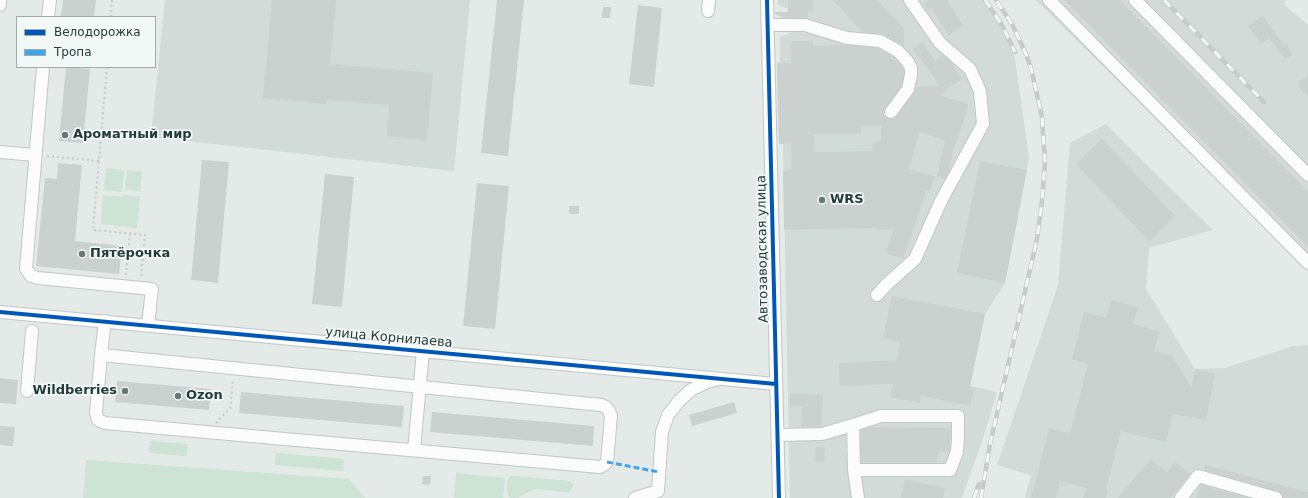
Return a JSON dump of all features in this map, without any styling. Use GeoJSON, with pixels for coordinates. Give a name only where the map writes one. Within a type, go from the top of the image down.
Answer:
{"type":"FeatureCollection","features":[{"type":"Feature","properties":{"kind":"street"},"geometry":{"type":"LineString","coordinates":[[0,0],[0,5]]}},
{"type":"Feature","properties":{"kind":"street"},"geometry":{"type":"LineString","coordinates":[[48,16],[50,0]]}},
{"type":"Feature","properties":{"kind":"street","name":"Автозаводская улица"},"geometry":{"type":"LineString","coordinates":[[767,0],[779,238],[776,384],[779,498]]}},
{"type":"Feature","properties":{"kind":"street"},"geometry":{"type":"LineString","coordinates":[[877,295],[915,259],[941,201],[983,124],[980,91],[970,69],[940,43],[910,0]]}},
{"type":"Feature","properties":{"kind":"street"},"geometry":{"type":"LineString","coordinates":[[1049,0],[1308,263]]}},
{"type":"Feature","properties":{"kind":"street"},"geometry":{"type":"LineString","coordinates":[[1135,0],[1308,175]]}},
{"type":"Feature","properties":{"kind":"street"},"geometry":{"type":"LineString","coordinates":[[768,25],[805,25],[847,38],[880,41],[898,51],[908,62],[911,68],[911,75],[908,89],[891,112]]}},
{"type":"Feature","properties":{"kind":"street"},"geometry":{"type":"LineString","coordinates":[[43,68],[26,269],[31,276],[38,278],[152,289],[148,325]]}},
{"type":"Feature","properties":{"kind":"street"},"geometry":{"type":"LineString","coordinates":[[0,152],[35,155]]}},
{"type":"Feature","properties":{"kind":"street","name":"улица Корнилаева"},"geometry":{"type":"LineString","coordinates":[[0,312],[776,384]]}},
{"type":"Feature","properties":{"kind":"street"},"geometry":{"type":"LineString","coordinates":[[101,355],[600,405],[606,407],[611,416],[607,462],[600,467],[105,423],[98,420],[96,413],[101,355],[105,321]]}},
{"type":"Feature","properties":{"kind":"street"},"geometry":{"type":"LineString","coordinates":[[27,391],[32,331]]}},
{"type":"Feature","properties":{"kind":"street"},"geometry":{"type":"LineString","coordinates":[[414,450],[423,351]]}},
{"type":"Feature","properties":{"kind":"street"},"geometry":{"type":"LineString","coordinates":[[635,498],[658,494],[662,432],[668,415],[678,401],[691,390],[707,382],[723,379]]}},
{"type":"Feature","properties":{"kind":"street"},"geometry":{"type":"LineString","coordinates":[[778,435],[822,434],[881,416],[958,416],[957,452],[950,470],[854,470]]}},
{"type":"Feature","properties":{"kind":"street"},"geometry":{"type":"LineString","coordinates":[[853,425],[854,470],[858,498]]}},
{"type":"Feature","properties":{"kind":"street"},"geometry":{"type":"LineString","coordinates":[[1181,498],[1198,476],[1276,498]]}},
{"type":"Feature","properties":{"kind":"path"},"geometry":{"type":"LineString","coordinates":[[111,16],[112,0]]}},
{"type":"Feature","properties":{"kind":"path"},"geometry":{"type":"LineString","coordinates":[[107,68],[93,230],[145,235],[140,287]]}},
{"type":"Feature","properties":{"kind":"path"},"geometry":{"type":"LineString","coordinates":[[35,155],[100,161]]}},
{"type":"Feature","properties":{"kind":"path"},"geometry":{"type":"LineString","coordinates":[[125,286],[130,233]]}},
{"type":"Feature","properties":{"kind":"path"},"geometry":{"type":"LineString","coordinates":[[206,432],[230,408],[234,368]]}},
{"type":"Feature","properties":{"kind":"shaded area"},"geometry":{"type":"Polygon","coordinates":[[[165,0],[470,0],[454,171],[151,137],[165,0]]]}},
{"type":"Feature","properties":{"kind":"shaded area"},"geometry":{"type":"Polygon","coordinates":[[[778,0],[983,0],[1000,26],[1011,48],[1015,59],[1029,158],[1005,283],[985,314],[970,386],[997,392],[962,498],[790,498],[783,144],[779,144],[777,63],[780,63],[780,37],[797,30],[792,21],[785,18],[785,12],[788,12],[788,9],[778,5],[778,0]]]}},
{"type":"Feature","properties":{"kind":"shaded area"},"geometry":{"type":"Polygon","coordinates":[[[1036,0],[1287,0],[1283,4],[1308,25],[1308,271],[1036,0]]]}},
{"type":"Feature","properties":{"kind":"shaded area"},"geometry":{"type":"Polygon","coordinates":[[[1106,124],[1213,230],[1149,248],[1146,289],[1195,369],[1225,368],[1293,346],[1308,345],[1308,498],[1025,498],[1031,475],[997,465],[1058,285],[1070,143],[1106,124]]]}},
{"type":"Feature","properties":{"kind":"green space"},"geometry":{"type":"Polygon","coordinates":[[[106,168],[124,170],[122,192],[104,190],[106,168]]]}},
{"type":"Feature","properties":{"kind":"green space"},"geometry":{"type":"Polygon","coordinates":[[[127,170],[142,171],[140,191],[125,190],[127,170]]]}},
{"type":"Feature","properties":{"kind":"green space"},"geometry":{"type":"Polygon","coordinates":[[[103,195],[123,197],[124,195],[140,196],[137,228],[101,224],[103,195]]]}},
{"type":"Feature","properties":{"kind":"green space"},"geometry":{"type":"Polygon","coordinates":[[[150,441],[188,444],[187,456],[149,453],[150,441]]]}},
{"type":"Feature","properties":{"kind":"green space"},"geometry":{"type":"Polygon","coordinates":[[[276,453],[344,459],[343,471],[275,465],[276,453]]]}},
{"type":"Feature","properties":{"kind":"green space"},"geometry":{"type":"Polygon","coordinates":[[[86,460],[349,479],[365,498],[83,498],[86,460]]]}},
{"type":"Feature","properties":{"kind":"green space"},"geometry":{"type":"Polygon","coordinates":[[[456,473],[505,478],[503,498],[454,498],[456,473]]]}},
{"type":"Feature","properties":{"kind":"green space"},"geometry":{"type":"Polygon","coordinates":[[[510,476],[569,481],[573,485],[572,489],[567,492],[537,489],[518,498],[511,498],[507,492],[507,482],[510,476]]]}},
{"type":"Feature","properties":{"kind":"building"},"geometry":{"type":"Polygon","coordinates":[[[63,0],[96,0],[94,16],[61,16],[63,0]]]}},
{"type":"Feature","properties":{"kind":"building"},"geometry":{"type":"Polygon","coordinates":[[[272,0],[336,0],[330,64],[433,73],[427,140],[387,136],[389,105],[327,100],[326,104],[263,98],[272,0]]]}},
{"type":"Feature","properties":{"kind":"building"},"geometry":{"type":"Polygon","coordinates":[[[497,0],[524,0],[508,156],[481,153],[497,0]]]}},
{"type":"Feature","properties":{"kind":"building"},"geometry":{"type":"Polygon","coordinates":[[[788,0],[812,0],[813,11],[808,12],[808,17],[784,18],[775,14],[775,12],[788,12],[788,0]]]}},
{"type":"Feature","properties":{"kind":"building"},"geometry":{"type":"Polygon","coordinates":[[[833,0],[877,0],[904,29],[904,46],[883,34],[863,32],[833,0]]]}},
{"type":"Feature","properties":{"kind":"building"},"geometry":{"type":"Polygon","coordinates":[[[927,0],[947,0],[963,26],[948,35],[932,8],[928,10],[924,3],[928,1],[927,0]]]}},
{"type":"Feature","properties":{"kind":"building"},"geometry":{"type":"Polygon","coordinates":[[[1064,0],[1120,0],[1308,191],[1308,247],[1064,0]]]}},
{"type":"Feature","properties":{"kind":"building"},"geometry":{"type":"Polygon","coordinates":[[[638,5],[662,8],[654,87],[629,84],[638,5]]]}},
{"type":"Feature","properties":{"kind":"building"},"geometry":{"type":"Polygon","coordinates":[[[603,7],[611,7],[610,18],[602,18],[603,7]]]}},
{"type":"Feature","properties":{"kind":"building"},"geometry":{"type":"Polygon","coordinates":[[[1263,16],[1284,45],[1286,44],[1293,54],[1285,59],[1269,38],[1261,44],[1248,26],[1263,16]]]}},
{"type":"Feature","properties":{"kind":"building"},"geometry":{"type":"Polygon","coordinates":[[[791,41],[813,41],[813,46],[844,45],[878,48],[893,57],[904,70],[901,86],[884,111],[884,115],[890,119],[894,119],[897,116],[914,93],[916,87],[940,86],[913,49],[922,42],[935,61],[943,55],[955,66],[953,67],[962,79],[939,95],[968,104],[957,143],[955,143],[949,171],[945,179],[937,177],[945,140],[920,132],[909,169],[935,177],[930,192],[926,191],[903,259],[886,253],[894,229],[784,230],[783,171],[792,169],[791,143],[779,144],[777,63],[791,63],[791,41]],[[861,126],[861,134],[814,134],[815,152],[873,151],[872,143],[881,142],[881,126],[861,126]]]}},
{"type":"Feature","properties":{"kind":"building"},"geometry":{"type":"Polygon","coordinates":[[[66,68],[90,69],[83,143],[59,141],[66,68]]]}},
{"type":"Feature","properties":{"kind":"building"},"geometry":{"type":"Polygon","coordinates":[[[1308,75],[1308,97],[1297,85],[1308,75]]]}},
{"type":"Feature","properties":{"kind":"building"},"geometry":{"type":"Polygon","coordinates":[[[1102,139],[1175,216],[1149,241],[1076,164],[1102,139]]]}},
{"type":"Feature","properties":{"kind":"building"},"geometry":{"type":"Polygon","coordinates":[[[202,160],[229,162],[218,283],[191,280],[202,160]]]}},
{"type":"Feature","properties":{"kind":"building"},"geometry":{"type":"Polygon","coordinates":[[[980,161],[1027,170],[1005,283],[957,273],[980,161]]]}},
{"type":"Feature","properties":{"kind":"building"},"geometry":{"type":"Polygon","coordinates":[[[58,163],[82,165],[75,241],[122,246],[119,274],[36,266],[45,178],[57,179],[58,163]]]}},
{"type":"Feature","properties":{"kind":"building"},"geometry":{"type":"Polygon","coordinates":[[[325,174],[354,177],[342,307],[312,304],[325,174]]]}},
{"type":"Feature","properties":{"kind":"building"},"geometry":{"type":"Polygon","coordinates":[[[477,183],[509,186],[495,329],[463,326],[477,183]]]}},
{"type":"Feature","properties":{"kind":"building"},"geometry":{"type":"Polygon","coordinates":[[[569,206],[579,206],[579,214],[569,214],[569,206]]]}},
{"type":"Feature","properties":{"kind":"building"},"geometry":{"type":"Polygon","coordinates":[[[892,296],[985,314],[970,387],[974,387],[970,406],[921,396],[920,403],[890,397],[893,384],[840,386],[839,363],[897,360],[900,342],[883,338],[892,296]]]}},
{"type":"Feature","properties":{"kind":"building"},"geometry":{"type":"Polygon","coordinates":[[[1111,300],[1138,307],[1133,324],[1159,331],[1154,351],[1171,355],[1192,387],[1195,369],[1215,373],[1206,420],[1173,414],[1166,442],[1121,431],[1106,490],[1108,491],[1106,498],[1083,498],[1086,488],[1060,481],[1056,498],[1031,498],[1049,428],[1070,434],[1088,364],[1072,359],[1084,312],[1106,317],[1111,300]]]}},
{"type":"Feature","properties":{"kind":"building"},"geometry":{"type":"Polygon","coordinates":[[[0,378],[18,380],[16,404],[0,403],[0,378]]]}},
{"type":"Feature","properties":{"kind":"building"},"geometry":{"type":"Polygon","coordinates":[[[117,381],[211,389],[209,410],[115,402],[117,381]]]}},
{"type":"Feature","properties":{"kind":"building"},"geometry":{"type":"Polygon","coordinates":[[[241,392],[404,406],[402,427],[239,413],[241,392]]]}},
{"type":"Feature","properties":{"kind":"building"},"geometry":{"type":"Polygon","coordinates":[[[790,393],[823,395],[821,426],[801,427],[802,406],[790,406],[790,393]]]}},
{"type":"Feature","properties":{"kind":"building"},"geometry":{"type":"Polygon","coordinates":[[[734,402],[737,413],[692,426],[689,415],[734,402]]]}},
{"type":"Feature","properties":{"kind":"building"},"geometry":{"type":"Polygon","coordinates":[[[432,412],[594,426],[593,446],[430,432],[432,412]]]}},
{"type":"Feature","properties":{"kind":"building"},"geometry":{"type":"Polygon","coordinates":[[[0,426],[15,427],[13,446],[0,445],[0,426]]]}},
{"type":"Feature","properties":{"kind":"building"},"geometry":{"type":"Polygon","coordinates":[[[872,427],[950,428],[950,450],[949,452],[938,452],[937,462],[861,462],[861,430],[872,427]]]}},
{"type":"Feature","properties":{"kind":"building"},"geometry":{"type":"Polygon","coordinates":[[[816,447],[825,447],[824,462],[815,462],[816,447]]]}},
{"type":"Feature","properties":{"kind":"building"},"geometry":{"type":"Polygon","coordinates":[[[1151,459],[1167,472],[1175,462],[1190,474],[1170,498],[1118,498],[1151,459]]]}},
{"type":"Feature","properties":{"kind":"building"},"geometry":{"type":"Polygon","coordinates":[[[1205,465],[1308,492],[1308,498],[1283,498],[1282,493],[1278,491],[1204,470],[1205,465]]]}},
{"type":"Feature","properties":{"kind":"building"},"geometry":{"type":"Polygon","coordinates":[[[423,476],[431,476],[430,485],[422,484],[423,476]]]}},
{"type":"Feature","properties":{"kind":"building"},"geometry":{"type":"Polygon","coordinates":[[[905,479],[945,488],[943,498],[901,498],[905,479]]]}},
{"type":"Feature","properties":{"kind":"building"},"geometry":{"type":"Polygon","coordinates":[[[1201,485],[1248,498],[1196,498],[1201,485]]]}},
{"type":"Feature","properties":{"kind":"railway"},"geometry":{"type":"LineString","coordinates":[[985,0],[1002,25],[1015,52]]}},
{"type":"Feature","properties":{"kind":"railway"},"geometry":{"type":"LineString","coordinates":[[981,498],[990,444],[1037,239],[1045,162],[1042,117],[1032,72],[1027,56],[1012,24],[996,0]]}},
{"type":"Feature","properties":{"kind":"railway"},"geometry":{"type":"LineString","coordinates":[[1164,0],[1264,102]]}},
{"type":"Feature","properties":{"kind":"railway"},"geometry":{"type":"LineString","coordinates":[[974,498],[979,484]]}},
{"type":"Feature","properties":{"kind":"marked path"},"geometry":{"type":"LineString","coordinates":[[607,462],[659,472]]}},
{"type":"Feature","properties":{"kind":"cycle path"},"geometry":{"type":"LineString","coordinates":[[767,0],[779,498]]}},
{"type":"Feature","properties":{"kind":"cycle path"},"geometry":{"type":"LineString","coordinates":[[0,312],[776,384]]}},
{"type":"Feature","properties":{"kind":"place","name":"Ароматный мир"},"geometry":{"type":"Point","coordinates":[65,135]}},
{"type":"Feature","properties":{"kind":"place","name":"WRS"},"geometry":{"type":"Point","coordinates":[822,200]}},
{"type":"Feature","properties":{"kind":"place","name":"Пятёрочка"},"geometry":{"type":"Point","coordinates":[82,254]}},
{"type":"Feature","properties":{"kind":"place","name":"Wildberries"},"geometry":{"type":"Point","coordinates":[125,391]}},
{"type":"Feature","properties":{"kind":"place","name":"Ozon"},"geometry":{"type":"Point","coordinates":[178,396]}}]}
